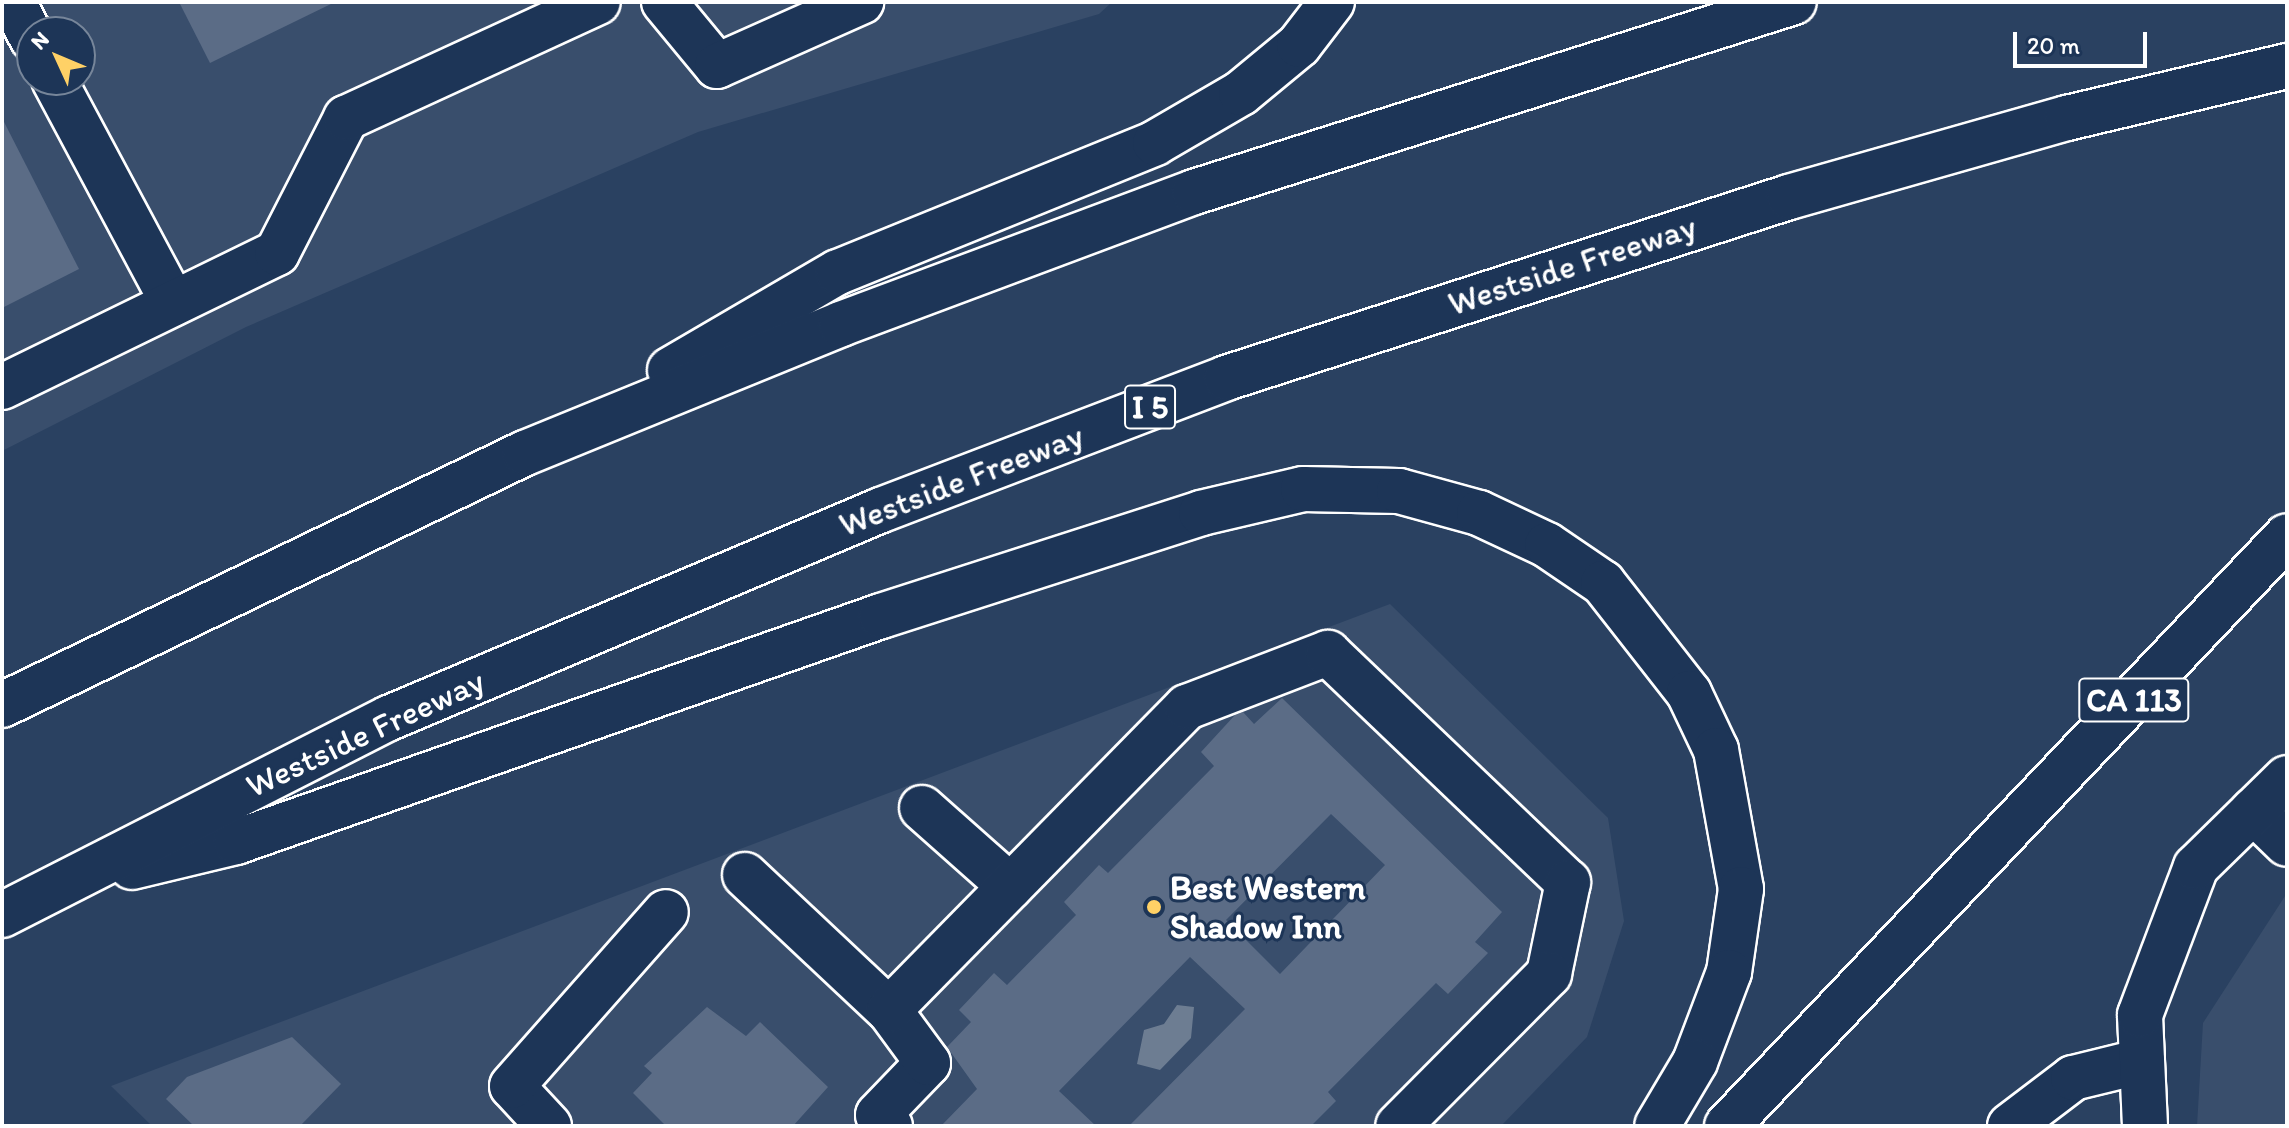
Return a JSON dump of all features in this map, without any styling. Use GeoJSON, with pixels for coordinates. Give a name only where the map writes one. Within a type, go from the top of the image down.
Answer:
{"type":"FeatureCollection","features":[{"type":"Feature","properties":{"kind":"main road"},"geometry":{"type":"LineString","coordinates":[[2,387],[277,253],[346,118],[598,2]]}},
{"type":"Feature","properties":{"kind":"main road"},"geometry":{"type":"LineString","coordinates":[[664,2],[717,66],[861,2]]}},
{"type":"Feature","properties":{"kind":"main road"},"geometry":{"type":"LineString","coordinates":[[2,705],[525,453],[838,272],[1155,143],[1241,93],[1299,45],[1332,2]]}},
{"type":"Feature","properties":{"kind":"main road"},"geometry":{"type":"LineString","coordinates":[[525,453],[1194,192],[1794,2]]}},
{"type":"Feature","properties":{"kind":"main road","name":"Westside Freeway"},"geometry":{"type":"LineString","coordinates":[[2,915],[389,718],[567,640],[1226,378],[1789,197],[2067,118],[2287,66]]}},
{"type":"Feature","properties":{"kind":"main road"},"geometry":{"type":"LineString","coordinates":[[63,96],[173,303]]}},
{"type":"Feature","properties":{"kind":"main road"},"geometry":{"type":"LineString","coordinates":[[64,884],[236,842],[881,616],[1201,513],[1303,489],[1399,491],[1479,513],[1547,545],[1603,583],[1674,670],[1716,750],[1741,889],[1729,972],[1695,1062],[1657,1126]]}},
{"type":"Feature","properties":{"kind":"main road","name":"CA 113"},"geometry":{"type":"LineString","coordinates":[[1727,1126],[2287,536]]}},
{"type":"Feature","properties":{"kind":"main road"},"geometry":{"type":"LineString","coordinates":[[889,1010],[1187,707],[1328,653],[1568,882],[1549,974],[1398,1126]]}},
{"type":"Feature","properties":{"kind":"main road"},"geometry":{"type":"LineString","coordinates":[[2145,1126],[2140,1015],[2196,867],[2287,778]]}},
{"type":"Feature","properties":{"kind":"main road"},"geometry":{"type":"LineString","coordinates":[[922,808],[1010,886]]}},
{"type":"Feature","properties":{"kind":"main road"},"geometry":{"type":"LineString","coordinates":[[2253,811],[2287,844]]}},
{"type":"Feature","properties":{"kind":"main road"},"geometry":{"type":"LineString","coordinates":[[745,875],[889,1010],[928,1063],[878,1122]]}},
{"type":"Feature","properties":{"kind":"main road"},"geometry":{"type":"LineString","coordinates":[[549,1126],[512,1086],[666,912]]}},
{"type":"Feature","properties":{"kind":"main road"},"geometry":{"type":"LineString","coordinates":[[2010,1126],[2073,1078],[2142,1061]]}},
{"type":"Feature","properties":{"kind":"shaded area"},"geometry":{"type":"Polygon","coordinates":[[[2,2],[1112,2],[1099,14],[698,132],[246,327],[2,451],[2,2]]]}},
{"type":"Feature","properties":{"kind":"shaded area"},"geometry":{"type":"Polygon","coordinates":[[[1390,604],[1608,818],[1624,921],[1587,1037],[1501,1126],[152,1126],[111,1086],[1390,604]]]}},
{"type":"Feature","properties":{"kind":"shaded area"},"geometry":{"type":"Polygon","coordinates":[[[2287,893],[2287,1126],[2197,1126],[2203,1023],[2287,893]]]}},
{"type":"Feature","properties":{"kind":"shaded area"},"geometry":{"type":"Polygon","coordinates":[[[1177,1005],[1194,1007],[1191,1038],[1160,1070],[1137,1064],[1144,1030],[1164,1024],[1177,1005]]]}},
{"type":"Feature","properties":{"kind":"building"},"geometry":{"type":"Polygon","coordinates":[[[179,2],[335,2],[210,63],[179,2]]]}},
{"type":"Feature","properties":{"kind":"building"},"geometry":{"type":"Polygon","coordinates":[[[2,118],[79,269],[2,308],[2,118]]]}},
{"type":"Feature","properties":{"kind":"building","name":"Best Western Shadow Inn"},"geometry":{"type":"Polygon","coordinates":[[[1282,698],[1502,912],[1475,942],[1488,953],[1448,994],[1436,983],[1328,1092],[1336,1101],[1311,1126],[1129,1126],[1245,1009],[1190,957],[1059,1091],[1096,1126],[941,1126],[977,1089],[947,1047],[971,1022],[959,1010],[994,973],[1007,985],[1076,915],[1064,902],[1099,865],[1108,873],[1214,766],[1201,752],[1235,715],[1243,712],[1254,724],[1282,698]],[[1331,814],[1226,920],[1280,974],[1385,865],[1331,814]]]}},
{"type":"Feature","properties":{"kind":"building"},"geometry":{"type":"Polygon","coordinates":[[[707,1007],[746,1036],[760,1022],[828,1087],[793,1126],[666,1126],[633,1093],[652,1073],[644,1066],[707,1007]]]}},
{"type":"Feature","properties":{"kind":"building"},"geometry":{"type":"Polygon","coordinates":[[[292,1037],[341,1084],[300,1126],[194,1126],[166,1099],[187,1077],[292,1037]]]}},
{"type":"Feature","properties":{"kind":"place","name":"Best Western Shadow Inn"},"geometry":{"type":"Point","coordinates":[1154,907]}}]}
